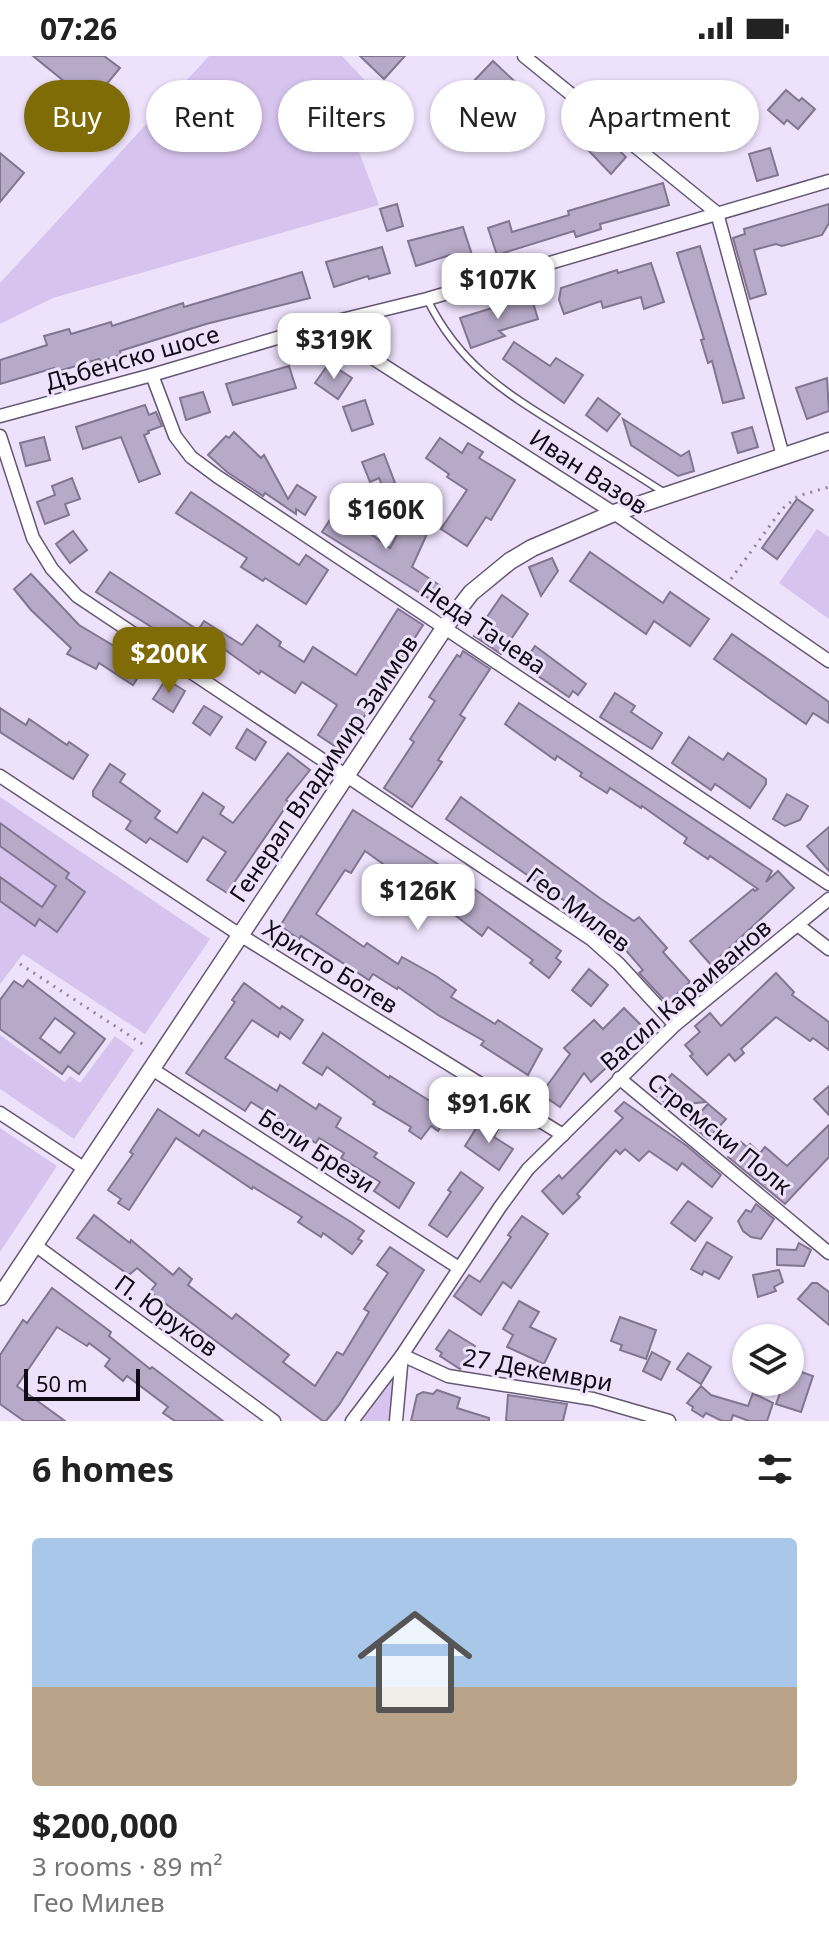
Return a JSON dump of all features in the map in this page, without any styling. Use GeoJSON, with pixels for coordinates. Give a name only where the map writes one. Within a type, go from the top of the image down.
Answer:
{"type":"FeatureCollection","features":[{"type":"Feature","properties":{"kind":"street"},"geometry":{"type":"LineString","coordinates":[[524,56],[717,213],[783,456]]}},
{"type":"Feature","properties":{"kind":"street","name":"Дъбенско шосе"},"geometry":{"type":"LineString","coordinates":[[0,416],[321,325],[427,299],[829,181]]}},
{"type":"Feature","properties":{"kind":"street","name":"Иван Вазов"},"geometry":{"type":"LineString","coordinates":[[321,325],[614,513],[829,661]]}},
{"type":"Feature","properties":{"kind":"street","name":"Неда Тачева"},"geometry":{"type":"LineString","coordinates":[[152,375],[175,436],[191,457],[829,884]]}},
{"type":"Feature","properties":{"kind":"street","name":"Гео Милев"},"geometry":{"type":"LineString","coordinates":[[0,436],[33,538],[52,569],[77,596],[591,939],[619,964],[675,1025]]}},
{"type":"Feature","properties":{"kind":"street","name":"Генерал Владимир Заимов"},"geometry":{"type":"LineString","coordinates":[[0,1297],[445,627],[471,593],[510,561],[532,548],[614,513],[829,441]]}},
{"type":"Feature","properties":{"kind":"street","name":"Христо Ботев"},"geometry":{"type":"LineString","coordinates":[[0,776],[240,935],[563,1135]]}},
{"type":"Feature","properties":{"kind":"street","name":"Васил Караиванов"},"geometry":{"type":"LineString","coordinates":[[352,1421],[402,1355],[528,1169],[675,1025],[829,899]]}},
{"type":"Feature","properties":{"kind":"street"},"geometry":{"type":"LineString","coordinates":[[799,926],[829,949]]}},
{"type":"Feature","properties":{"kind":"street","name":"Бели Брези"},"geometry":{"type":"LineString","coordinates":[[156,1062],[459,1268]]}},
{"type":"Feature","properties":{"kind":"street","name":"Стремски Полк"},"geometry":{"type":"LineString","coordinates":[[619,1078],[829,1253]]}},
{"type":"Feature","properties":{"kind":"street"},"geometry":{"type":"LineString","coordinates":[[0,1113],[85,1169]]}},
{"type":"Feature","properties":{"kind":"street","name":"П. Юруков"},"geometry":{"type":"LineString","coordinates":[[35,1245],[274,1421]]}},
{"type":"Feature","properties":{"kind":"street","name":"Васил Караиванов"},"geometry":{"type":"LineString","coordinates":[[396,1421],[402,1355]]}},
{"type":"Feature","properties":{"kind":"street","name":"27 Декември"},"geometry":{"type":"LineString","coordinates":[[402,1355],[448,1376],[593,1399],[669,1421]]}},
{"type":"Feature","properties":{"kind":"lane"},"geometry":{"type":"LineString","coordinates":[[427,299],[441,329],[468,360],[502,390],[668,495]]}},
{"type":"Feature","properties":{"kind":"path"},"geometry":{"type":"LineString","coordinates":[[724,588],[782,509],[798,496],[829,487]]}},
{"type":"Feature","properties":{"kind":"path"},"geometry":{"type":"LineString","coordinates":[[20,964],[156,1062]]}},
{"type":"Feature","properties":{"kind":"shaded area"},"geometry":{"type":"Polygon","coordinates":[[[209,56],[342,56],[365,80],[278,80],[278,152],[359,152],[379,205],[53,298],[0,324],[0,283],[121,152],[130,152],[130,142],[146,124],[146,152],[262,152],[262,80],[187,80],[209,56]]]}},
{"type":"Feature","properties":{"kind":"shaded area"},"geometry":{"type":"Polygon","coordinates":[[[817,529],[829,537],[829,619],[779,583],[817,529]]]}},
{"type":"Feature","properties":{"kind":"shaded area"},"geometry":{"type":"Polygon","coordinates":[[[0,797],[210,939],[145,1034],[23,954],[0,984],[0,797]]]}},
{"type":"Feature","properties":{"kind":"shaded area"},"geometry":{"type":"Polygon","coordinates":[[[0,1035],[65,1082],[70,1076],[80,1083],[115,1036],[134,1050],[74,1139],[0,1089],[0,1035]]]}},
{"type":"Feature","properties":{"kind":"shaded area"},"geometry":{"type":"Polygon","coordinates":[[[0,1128],[57,1166],[0,1252],[0,1128]]]}},
{"type":"Feature","properties":{"kind":"shaded area"},"geometry":{"type":"Polygon","coordinates":[[[402,1355],[396,1421],[352,1421],[402,1355]]]}},
{"type":"Feature","properties":{"kind":"building"},"geometry":{"type":"Polygon","coordinates":[[[33,56],[104,56],[120,68],[110,80],[63,80],[33,56]]]}},
{"type":"Feature","properties":{"kind":"building"},"geometry":{"type":"Polygon","coordinates":[[[360,56],[405,56],[384,79],[360,56]]]}},
{"type":"Feature","properties":{"kind":"building"},"geometry":{"type":"Polygon","coordinates":[[[493,61],[513,80],[475,80],[493,61]]]}},
{"type":"Feature","properties":{"kind":"building"},"geometry":{"type":"Polygon","coordinates":[[[786,90],[815,109],[798,129],[787,120],[784,124],[768,110],[786,90]]]}},
{"type":"Feature","properties":{"kind":"building"},"geometry":{"type":"Polygon","coordinates":[[[770,148],[778,175],[757,181],[749,154],[770,148]]]}},
{"type":"Feature","properties":{"kind":"building"},"geometry":{"type":"Polygon","coordinates":[[[590,152],[621,152],[626,157],[611,174],[590,152]]]}},
{"type":"Feature","properties":{"kind":"building"},"geometry":{"type":"Polygon","coordinates":[[[0,153],[24,173],[0,202],[0,153]]]}},
{"type":"Feature","properties":{"kind":"building"},"geometry":{"type":"Polygon","coordinates":[[[663,183],[669,205],[600,224],[601,229],[576,237],[574,231],[497,255],[488,228],[509,221],[512,232],[569,215],[568,211],[663,183]]]}},
{"type":"Feature","properties":{"kind":"building"},"geometry":{"type":"Polygon","coordinates":[[[397,204],[403,226],[387,231],[380,209],[397,204]]]}},
{"type":"Feature","properties":{"kind":"building"},"geometry":{"type":"Polygon","coordinates":[[[829,204],[829,223],[822,235],[754,250],[766,294],[750,299],[733,238],[745,234],[744,229],[829,204]]]}},
{"type":"Feature","properties":{"kind":"building"},"geometry":{"type":"Polygon","coordinates":[[[463,227],[474,261],[454,267],[450,255],[416,266],[408,241],[463,227]]]}},
{"type":"Feature","properties":{"kind":"building"},"geometry":{"type":"Polygon","coordinates":[[[700,246],[744,398],[723,403],[712,361],[708,363],[701,340],[704,339],[677,253],[700,246]]]}},
{"type":"Feature","properties":{"kind":"building"},"geometry":{"type":"Polygon","coordinates":[[[382,247],[390,273],[369,279],[368,276],[334,287],[326,262],[382,247]]]}},
{"type":"Feature","properties":{"kind":"building"},"geometry":{"type":"Polygon","coordinates":[[[651,263],[664,302],[644,309],[641,297],[603,308],[601,301],[564,314],[559,300],[561,288],[651,263]]]}},
{"type":"Feature","properties":{"kind":"building"},"geometry":{"type":"Polygon","coordinates":[[[302,272],[310,298],[206,324],[120,351],[121,355],[100,361],[56,372],[54,368],[0,384],[0,360],[47,345],[44,336],[69,329],[71,334],[111,322],[112,326],[183,303],[184,307],[302,272]]]}},
{"type":"Feature","properties":{"kind":"building"},"geometry":{"type":"Polygon","coordinates":[[[531,296],[538,319],[499,331],[505,336],[471,348],[460,318],[531,296]]]}},
{"type":"Feature","properties":{"kind":"building"},"geometry":{"type":"Polygon","coordinates":[[[514,342],[550,366],[556,358],[583,375],[564,403],[503,359],[514,342]]]}},
{"type":"Feature","properties":{"kind":"building"},"geometry":{"type":"Polygon","coordinates":[[[329,363],[352,378],[338,399],[315,383],[329,363]]]}},
{"type":"Feature","properties":{"kind":"building"},"geometry":{"type":"Polygon","coordinates":[[[289,366],[296,388],[233,405],[226,384],[289,366]]]}},
{"type":"Feature","properties":{"kind":"building"},"geometry":{"type":"Polygon","coordinates":[[[827,378],[829,411],[807,419],[796,388],[827,378]]]}},
{"type":"Feature","properties":{"kind":"building"},"geometry":{"type":"Polygon","coordinates":[[[203,392],[210,412],[186,420],[180,398],[203,392]]]}},
{"type":"Feature","properties":{"kind":"building"},"geometry":{"type":"Polygon","coordinates":[[[598,398],[620,414],[607,431],[586,415],[598,398]]]}},
{"type":"Feature","properties":{"kind":"building"},"geometry":{"type":"Polygon","coordinates":[[[365,400],[373,424],[352,431],[343,407],[365,400]]]}},
{"type":"Feature","properties":{"kind":"building"},"geometry":{"type":"Polygon","coordinates":[[[145,405],[149,415],[156,412],[162,426],[144,435],[160,474],[139,482],[121,437],[83,449],[76,427],[145,405]]]}},
{"type":"Feature","properties":{"kind":"building"},"geometry":{"type":"Polygon","coordinates":[[[623,419],[681,456],[689,451],[694,471],[678,476],[631,445],[623,419]]]}},
{"type":"Feature","properties":{"kind":"building"},"geometry":{"type":"Polygon","coordinates":[[[752,427],[758,447],[738,453],[732,433],[752,427]]]}},
{"type":"Feature","properties":{"kind":"building"},"geometry":{"type":"Polygon","coordinates":[[[234,432],[261,458],[264,455],[288,499],[297,485],[316,497],[305,515],[296,509],[296,514],[265,493],[263,496],[208,455],[234,432]]]}},
{"type":"Feature","properties":{"kind":"building"},"geometry":{"type":"Polygon","coordinates":[[[44,437],[50,460],[26,466],[20,443],[44,437]]]}},
{"type":"Feature","properties":{"kind":"building"},"geometry":{"type":"Polygon","coordinates":[[[440,438],[462,453],[468,443],[483,452],[479,458],[515,480],[491,520],[486,517],[467,546],[441,529],[467,490],[426,458],[440,438]]]}},
{"type":"Feature","properties":{"kind":"building"},"geometry":{"type":"Polygon","coordinates":[[[384,454],[395,483],[383,487],[379,478],[370,482],[362,462],[384,454]]]}},
{"type":"Feature","properties":{"kind":"building"},"geometry":{"type":"Polygon","coordinates":[[[72,478],[80,499],[65,504],[69,515],[45,524],[37,502],[55,495],[52,486],[72,478]]]}},
{"type":"Feature","properties":{"kind":"building"},"geometry":{"type":"Polygon","coordinates":[[[191,492],[299,565],[306,555],[328,570],[306,604],[241,567],[247,558],[176,513],[191,492]]]}},
{"type":"Feature","properties":{"kind":"building"},"geometry":{"type":"Polygon","coordinates":[[[797,499],[813,510],[777,559],[762,548],[797,499]]]}},
{"type":"Feature","properties":{"kind":"building"},"geometry":{"type":"Polygon","coordinates":[[[337,509],[390,548],[406,518],[427,534],[412,567],[442,587],[433,601],[322,532],[337,509]]]}},
{"type":"Feature","properties":{"kind":"building"},"geometry":{"type":"Polygon","coordinates":[[[73,531],[87,550],[70,563],[56,544],[73,531]]]}},
{"type":"Feature","properties":{"kind":"building"},"geometry":{"type":"Polygon","coordinates":[[[590,552],[663,603],[670,592],[709,619],[690,646],[654,621],[646,634],[570,581],[590,552]]]}},
{"type":"Feature","properties":{"kind":"building"},"geometry":{"type":"Polygon","coordinates":[[[552,558],[558,571],[541,596],[529,567],[552,558]]]}},
{"type":"Feature","properties":{"kind":"building"},"geometry":{"type":"Polygon","coordinates":[[[110,572],[198,630],[204,621],[242,645],[257,625],[281,642],[279,646],[304,662],[313,647],[356,675],[398,609],[423,625],[342,751],[318,735],[337,705],[302,682],[295,693],[261,671],[259,674],[221,647],[210,664],[96,592],[110,572]]]}},
{"type":"Feature","properties":{"kind":"building"},"geometry":{"type":"Polygon","coordinates":[[[31,574],[79,625],[146,665],[133,685],[99,663],[96,669],[67,654],[71,648],[14,589],[31,574]]]}},
{"type":"Feature","properties":{"kind":"building"},"geometry":{"type":"Polygon","coordinates":[[[502,595],[528,614],[501,654],[474,636],[502,595]]]}},
{"type":"Feature","properties":{"kind":"building"},"geometry":{"type":"Polygon","coordinates":[[[732,634],[829,702],[829,723],[813,713],[806,724],[714,659],[732,634]]]}},
{"type":"Feature","properties":{"kind":"building"},"geometry":{"type":"Polygon","coordinates":[[[535,646],[586,684],[578,695],[573,691],[569,697],[522,665],[535,646]]]}},
{"type":"Feature","properties":{"kind":"building"},"geometry":{"type":"Polygon","coordinates":[[[463,651],[490,669],[460,715],[465,718],[438,760],[442,762],[412,807],[384,788],[414,742],[410,739],[435,701],[429,697],[457,655],[460,657],[463,651]]]}},
{"type":"Feature","properties":{"kind":"building"},"geometry":{"type":"Polygon","coordinates":[[[166,679],[185,691],[173,712],[153,699],[166,679]]]}},
{"type":"Feature","properties":{"kind":"building"},"geometry":{"type":"Polygon","coordinates":[[[615,693],[635,706],[631,712],[662,733],[652,749],[600,717],[615,693]]]}},
{"type":"Feature","properties":{"kind":"building"},"geometry":{"type":"Polygon","coordinates":[[[519,703],[772,871],[766,882],[778,871],[794,888],[711,965],[690,941],[753,889],[758,889],[710,856],[708,859],[684,843],[687,838],[642,806],[610,788],[607,793],[557,756],[555,760],[505,724],[519,703]]]}},
{"type":"Feature","properties":{"kind":"building"},"geometry":{"type":"Polygon","coordinates":[[[204,706],[222,717],[210,735],[193,723],[204,706]]]}},
{"type":"Feature","properties":{"kind":"building"},"geometry":{"type":"Polygon","coordinates":[[[0,708],[26,725],[29,719],[67,745],[69,742],[88,755],[73,779],[0,732],[0,708]]]}},
{"type":"Feature","properties":{"kind":"building"},"geometry":{"type":"Polygon","coordinates":[[[247,729],[266,742],[255,760],[236,748],[247,729]]]}},
{"type":"Feature","properties":{"kind":"building"},"geometry":{"type":"Polygon","coordinates":[[[689,737],[723,760],[728,753],[766,779],[766,784],[750,808],[715,784],[711,790],[672,763],[689,737]]]}},
{"type":"Feature","properties":{"kind":"building"},"geometry":{"type":"Polygon","coordinates":[[[288,753],[310,770],[286,800],[289,802],[227,893],[207,880],[226,852],[203,837],[187,862],[150,838],[146,843],[126,829],[131,821],[93,796],[110,764],[125,774],[120,782],[160,811],[155,818],[177,833],[203,793],[224,807],[220,814],[233,823],[288,753]]]}},
{"type":"Feature","properties":{"kind":"building"},"geometry":{"type":"Polygon","coordinates":[[[787,794],[808,806],[800,820],[785,826],[773,819],[787,794]]]}},
{"type":"Feature","properties":{"kind":"building"},"geometry":{"type":"Polygon","coordinates":[[[461,797],[601,899],[634,921],[639,917],[667,948],[663,952],[690,982],[667,1003],[639,973],[643,970],[610,932],[446,819],[461,797]]]}},
{"type":"Feature","properties":{"kind":"building"},"geometry":{"type":"Polygon","coordinates":[[[353,810],[452,873],[561,951],[556,958],[561,962],[549,978],[530,963],[533,960],[488,927],[482,936],[398,867],[394,872],[365,851],[351,873],[345,870],[316,914],[364,947],[367,943],[398,964],[402,957],[436,976],[456,990],[451,997],[495,1024],[498,1020],[542,1049],[528,1075],[481,1045],[484,1041],[438,1015],[398,987],[373,974],[369,980],[280,926],[353,810]]]}},
{"type":"Feature","properties":{"kind":"building"},"geometry":{"type":"Polygon","coordinates":[[[0,823],[69,873],[66,878],[85,892],[57,932],[39,919],[35,926],[0,901],[0,877],[42,907],[56,886],[0,846],[0,823]]]}},
{"type":"Feature","properties":{"kind":"building"},"geometry":{"type":"Polygon","coordinates":[[[829,827],[829,871],[807,846],[829,827]]]}},
{"type":"Feature","properties":{"kind":"building"},"geometry":{"type":"Polygon","coordinates":[[[589,969],[608,985],[591,1006],[572,990],[589,969]]]}},
{"type":"Feature","properties":{"kind":"building"},"geometry":{"type":"Polygon","coordinates":[[[776,973],[794,992],[792,995],[829,1022],[829,1050],[813,1038],[810,1041],[776,1017],[741,1049],[744,1053],[735,1061],[729,1054],[707,1075],[690,1056],[693,1054],[685,1045],[700,1032],[695,1026],[710,1013],[721,1026],[776,973]]]}},
{"type":"Feature","properties":{"kind":"building"},"geometry":{"type":"Polygon","coordinates":[[[28,980],[105,1039],[79,1074],[68,1066],[62,1074],[0,1029],[0,1000],[14,981],[23,987],[28,980]],[[55,1018],[40,1038],[60,1053],[75,1033],[55,1018]]]}},
{"type":"Feature","properties":{"kind":"building"},"geometry":{"type":"Polygon","coordinates":[[[244,983],[280,1009],[282,1006],[303,1020],[290,1039],[280,1032],[278,1037],[252,1020],[225,1058],[277,1091],[280,1085],[316,1109],[319,1104],[341,1118],[336,1127],[377,1153],[374,1157],[414,1183],[399,1208],[374,1191],[380,1182],[341,1158],[344,1153],[319,1138],[316,1143],[251,1102],[245,1111],[186,1073],[235,1002],[232,1000],[244,983]]]}},
{"type":"Feature","properties":{"kind":"building"},"geometry":{"type":"Polygon","coordinates":[[[624,1008],[643,1027],[620,1049],[623,1052],[591,1082],[584,1073],[560,1107],[541,1094],[570,1054],[564,1048],[594,1020],[603,1029],[624,1008]]]}},
{"type":"Feature","properties":{"kind":"building"},"geometry":{"type":"Polygon","coordinates":[[[323,1033],[389,1078],[449,1113],[438,1131],[431,1126],[421,1139],[409,1131],[411,1127],[373,1104],[375,1102],[327,1067],[322,1075],[303,1063],[323,1033]]]}},
{"type":"Feature","properties":{"kind":"building"},"geometry":{"type":"Polygon","coordinates":[[[672,1074],[706,1102],[668,1106],[655,1094],[672,1074]]]}},
{"type":"Feature","properties":{"kind":"building"},"geometry":{"type":"Polygon","coordinates":[[[829,1086],[829,1115],[814,1099],[829,1086]]]}},
{"type":"Feature","properties":{"kind":"building"},"geometry":{"type":"Polygon","coordinates":[[[624,1102],[687,1146],[721,1175],[712,1187],[682,1163],[677,1170],[649,1151],[639,1161],[625,1149],[620,1154],[616,1150],[563,1214],[542,1191],[559,1175],[562,1179],[623,1118],[615,1111],[624,1102]]]}},
{"type":"Feature","properties":{"kind":"building"},"geometry":{"type":"Polygon","coordinates":[[[708,1104],[726,1119],[708,1139],[690,1124],[708,1104]]]}},
{"type":"Feature","properties":{"kind":"building"},"geometry":{"type":"Polygon","coordinates":[[[158,1109],[199,1136],[203,1130],[351,1222],[364,1231],[358,1239],[362,1241],[352,1254],[323,1233],[321,1237],[298,1222],[302,1217],[252,1189],[176,1138],[129,1210],[118,1203],[121,1199],[108,1190],[158,1109]]]}},
{"type":"Feature","properties":{"kind":"building"},"geometry":{"type":"Polygon","coordinates":[[[482,1119],[498,1129],[494,1137],[513,1149],[499,1170],[465,1146],[482,1119]]]}},
{"type":"Feature","properties":{"kind":"building"},"geometry":{"type":"Polygon","coordinates":[[[829,1125],[829,1157],[785,1204],[728,1157],[741,1142],[747,1147],[750,1144],[760,1153],[765,1147],[787,1166],[829,1125]]]}},
{"type":"Feature","properties":{"kind":"building"},"geometry":{"type":"Polygon","coordinates":[[[461,1172],[483,1188],[447,1237],[429,1225],[461,1172]]]}},
{"type":"Feature","properties":{"kind":"building"},"geometry":{"type":"Polygon","coordinates":[[[688,1201],[712,1218],[695,1241],[671,1223],[688,1201]]]}},
{"type":"Feature","properties":{"kind":"building"},"geometry":{"type":"Polygon","coordinates":[[[756,1204],[774,1219],[761,1239],[743,1231],[738,1221],[746,1210],[751,1212],[756,1204]]]}},
{"type":"Feature","properties":{"kind":"building"},"geometry":{"type":"Polygon","coordinates":[[[94,1215],[130,1243],[131,1240],[173,1275],[179,1268],[192,1279],[188,1285],[232,1319],[236,1314],[289,1355],[283,1362],[315,1386],[337,1352],[343,1355],[369,1312],[364,1309],[388,1273],[377,1265],[390,1247],[424,1270],[339,1405],[323,1421],[150,1292],[156,1284],[137,1268],[129,1275],[77,1238],[94,1215]]]}},
{"type":"Feature","properties":{"kind":"building"},"geometry":{"type":"Polygon","coordinates":[[[522,1216],[548,1234],[511,1288],[503,1282],[481,1315],[454,1296],[469,1275],[480,1282],[522,1216]]]}},
{"type":"Feature","properties":{"kind":"building"},"geometry":{"type":"Polygon","coordinates":[[[707,1242],[732,1257],[719,1279],[704,1271],[702,1275],[691,1269],[707,1242]]]}},
{"type":"Feature","properties":{"kind":"building"},"geometry":{"type":"Polygon","coordinates":[[[799,1243],[811,1250],[804,1266],[777,1265],[777,1249],[796,1250],[799,1243]]]}},
{"type":"Feature","properties":{"kind":"building"},"geometry":{"type":"Polygon","coordinates":[[[779,1270],[783,1282],[774,1287],[776,1291],[758,1297],[753,1275],[779,1270]]]}},
{"type":"Feature","properties":{"kind":"building"},"geometry":{"type":"Polygon","coordinates":[[[812,1283],[829,1292],[829,1325],[798,1299],[812,1283]]]}},
{"type":"Feature","properties":{"kind":"building"},"geometry":{"type":"Polygon","coordinates":[[[52,1288],[111,1332],[109,1336],[150,1369],[152,1367],[223,1421],[175,1421],[163,1413],[168,1407],[127,1376],[123,1381],[105,1366],[110,1359],[89,1343],[87,1346],[57,1327],[17,1386],[65,1421],[24,1421],[0,1404],[0,1355],[23,1320],[27,1323],[52,1288]]]}},
{"type":"Feature","properties":{"kind":"building"},"geometry":{"type":"Polygon","coordinates":[[[519,1301],[539,1312],[530,1327],[556,1339],[544,1364],[507,1347],[513,1335],[503,1329],[519,1301]]]}},
{"type":"Feature","properties":{"kind":"building"},"geometry":{"type":"Polygon","coordinates":[[[620,1317],[656,1330],[646,1359],[620,1350],[622,1345],[611,1341],[620,1317]]]}},
{"type":"Feature","properties":{"kind":"building"},"geometry":{"type":"Polygon","coordinates":[[[449,1330],[475,1346],[460,1369],[440,1356],[442,1353],[436,1349],[449,1330]]]}},
{"type":"Feature","properties":{"kind":"building"},"geometry":{"type":"Polygon","coordinates":[[[652,1352],[670,1362],[661,1380],[643,1371],[652,1352]]]}},
{"type":"Feature","properties":{"kind":"building"},"geometry":{"type":"Polygon","coordinates":[[[688,1353],[711,1367],[701,1384],[677,1369],[688,1353]]]}},
{"type":"Feature","properties":{"kind":"building"},"geometry":{"type":"Polygon","coordinates":[[[804,1373],[813,1376],[801,1412],[776,1404],[779,1396],[804,1396],[804,1373]]]}},
{"type":"Feature","properties":{"kind":"building"},"geometry":{"type":"Polygon","coordinates":[[[701,1386],[711,1395],[748,1406],[752,1396],[773,1403],[767,1421],[749,1421],[733,1415],[731,1421],[722,1421],[706,1413],[703,1417],[687,1403],[701,1386]]]}},
{"type":"Feature","properties":{"kind":"building"},"geometry":{"type":"Polygon","coordinates":[[[437,1390],[460,1398],[457,1408],[489,1418],[489,1421],[411,1421],[417,1395],[423,1392],[433,1394],[437,1390]]]}},
{"type":"Feature","properties":{"kind":"building"},"geometry":{"type":"Polygon","coordinates":[[[508,1395],[567,1404],[563,1421],[506,1421],[508,1395]]]}}]}
